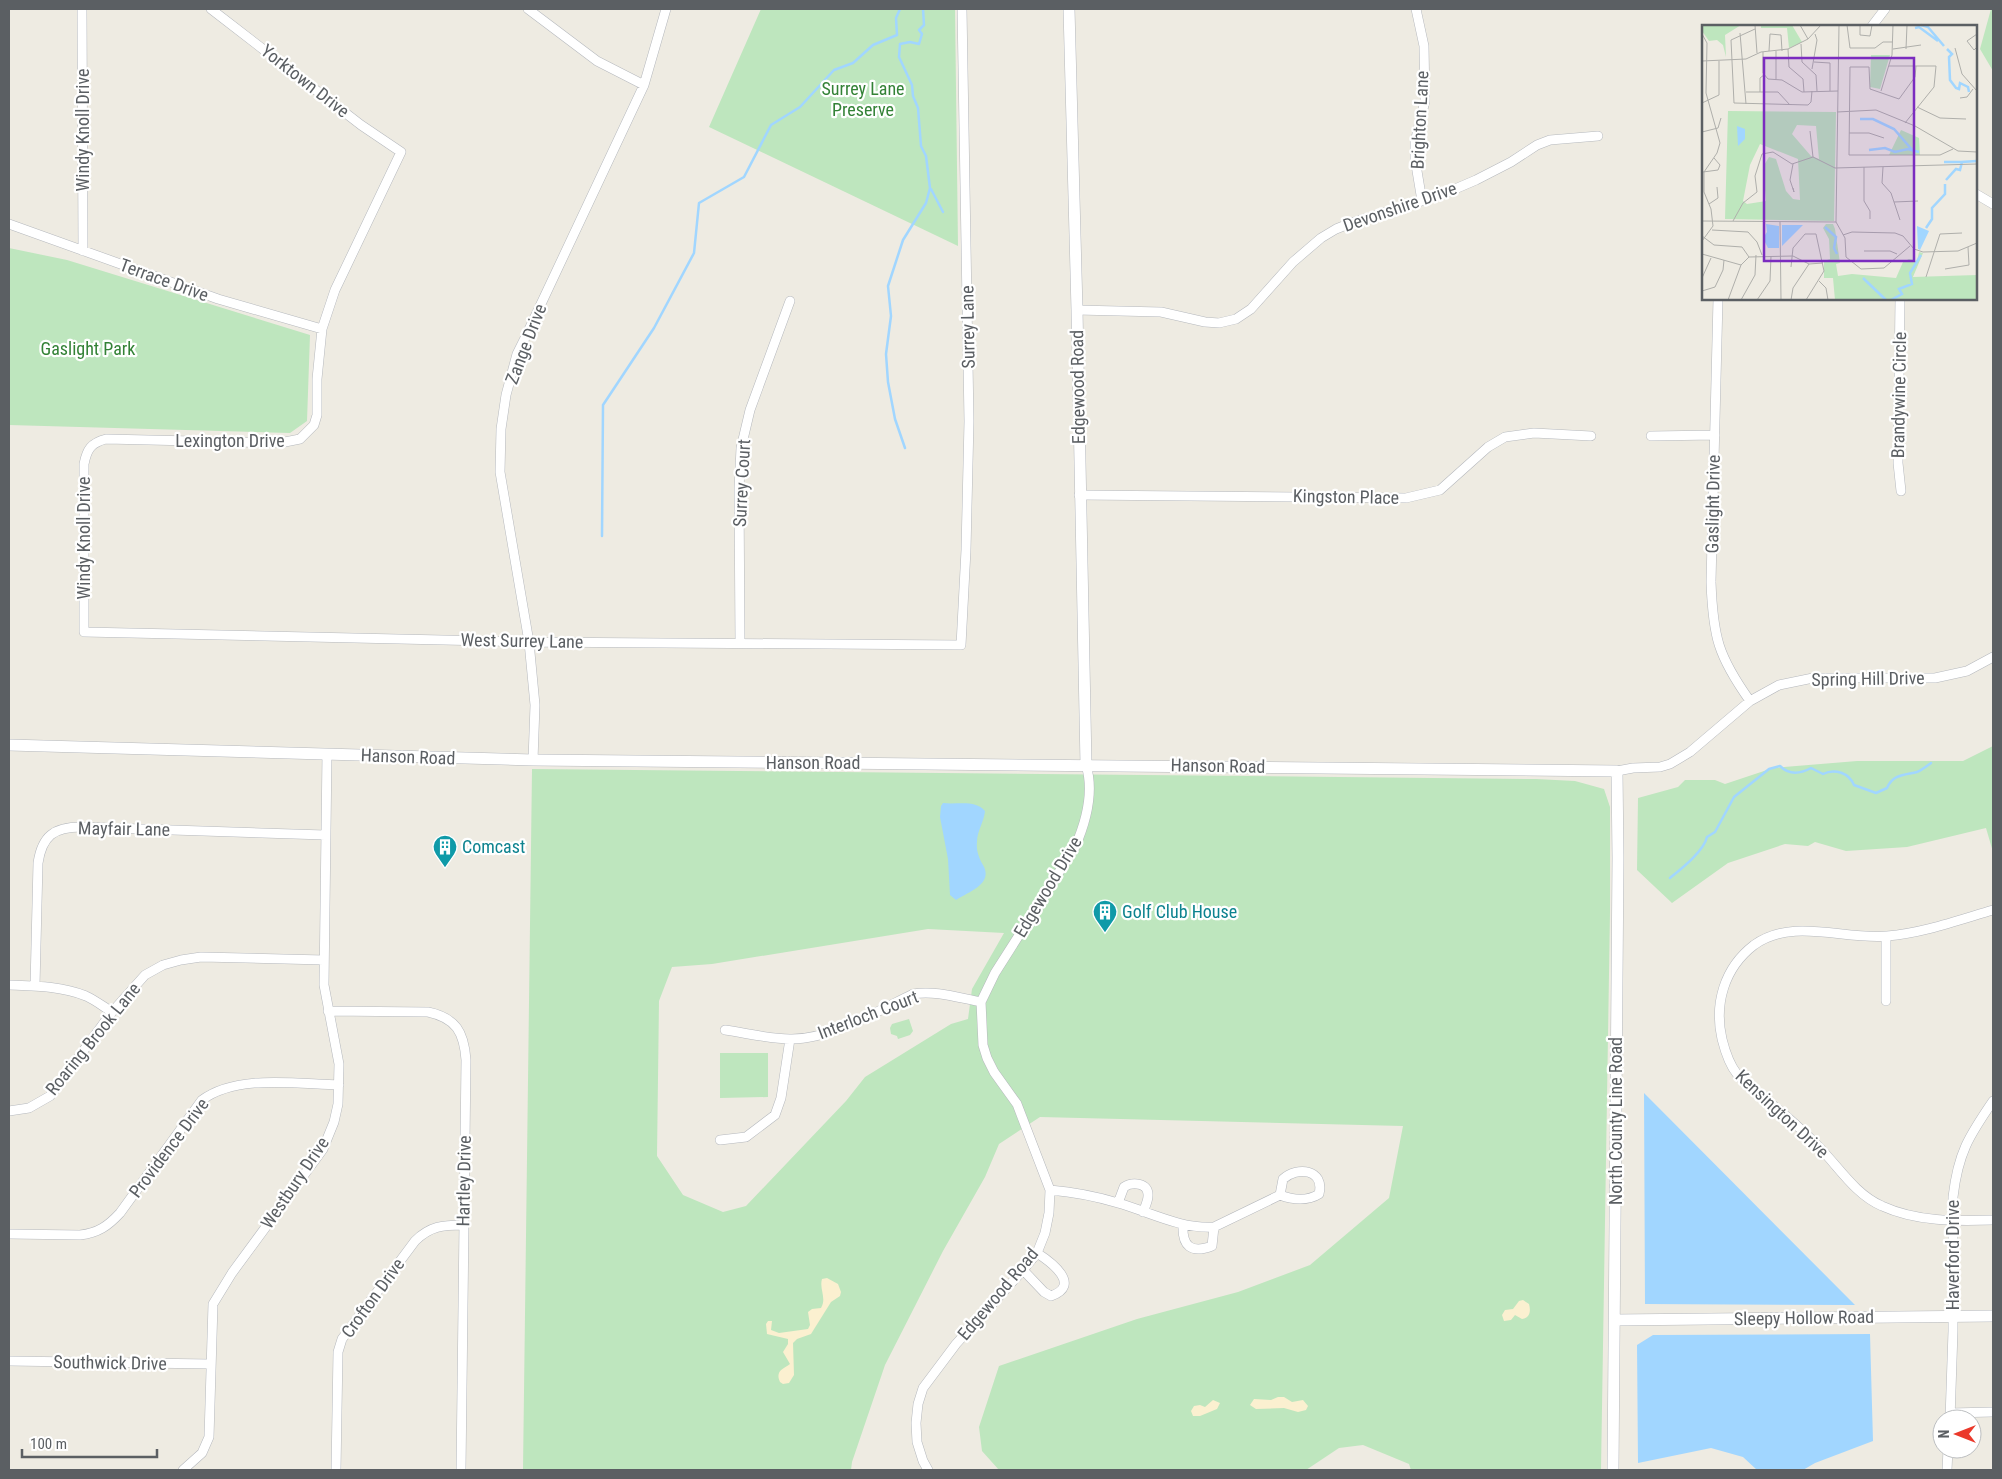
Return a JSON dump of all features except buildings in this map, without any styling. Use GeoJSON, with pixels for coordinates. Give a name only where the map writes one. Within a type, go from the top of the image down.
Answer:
{"type":"FeatureCollection","features":[{"type":"Feature","properties":{"kind":"street","name":"Windy Knoll Drive"},"geometry":{"type":"LineString","coordinates":[[82,9],[84,251]]}},
{"type":"Feature","properties":{"kind":"street","name":"Yorktown Drive"},"geometry":{"type":"LineString","coordinates":[[211,9],[361,125],[401,152]]}},
{"type":"Feature","properties":{"kind":"street"},"geometry":{"type":"LineString","coordinates":[[528,9],[596,61],[644,85]]}},
{"type":"Feature","properties":{"kind":"street","name":"Zange Drive"},"geometry":{"type":"LineString","coordinates":[[533,760],[535,705],[529,642],[500,472],[501,429],[506,395],[517,354],[644,85],[666,9]]}},
{"type":"Feature","properties":{"kind":"street","name":"Surrey Lane"},"geometry":{"type":"LineString","coordinates":[[961,645],[966,550],[969,421],[962,9]]}},
{"type":"Feature","properties":{"kind":"street","name":"Edgewood Road"},"geometry":{"type":"LineString","coordinates":[[1069,9],[1086,765]]}},
{"type":"Feature","properties":{"kind":"street","name":"Brighton Lane"},"geometry":{"type":"LineString","coordinates":[[1416,9],[1424,46],[1425,101],[1415,142],[1415,159],[1422,201]]}},
{"type":"Feature","properties":{"kind":"street"},"geometry":{"type":"LineString","coordinates":[[1873,25],[1885,9]]}},
{"type":"Feature","properties":{"kind":"street","name":"Devonshire Drive"},"geometry":{"type":"LineString","coordinates":[[1077,310],[1161,312],[1205,322],[1219,323],[1236,319],[1251,309],[1293,262],[1321,238],[1351,223],[1441,196],[1476,180],[1545,142],[1567,137],[1598,136]]}},
{"type":"Feature","properties":{"kind":"street","name":"Lexington Drive"},"geometry":{"type":"LineString","coordinates":[[91,445],[106,439],[280,443],[300,439],[314,425],[317,415],[317,379],[322,329],[335,290],[401,152]]}},
{"type":"Feature","properties":{"kind":"street"},"geometry":{"type":"LineString","coordinates":[[1977,195],[1993,204]]}},
{"type":"Feature","properties":{"kind":"street","name":"Terrace Drive"},"geometry":{"type":"LineString","coordinates":[[9,224],[218,299],[322,329]]}},
{"type":"Feature","properties":{"kind":"street","name":"Gaslight Drive"},"geometry":{"type":"LineString","coordinates":[[1718,300],[1711,582],[1713,624],[1726,664],[1750,700]]}},
{"type":"Feature","properties":{"kind":"street","name":"Brandywine Circle"},"geometry":{"type":"LineString","coordinates":[[1900,300],[1898,463],[1901,492]]}},
{"type":"Feature","properties":{"kind":"street","name":"Surrey Court"},"geometry":{"type":"LineString","coordinates":[[740,643],[739,489],[742,448],[750,410],[790,301]]}},
{"type":"Feature","properties":{"kind":"street","name":"Kingston Place"},"geometry":{"type":"LineString","coordinates":[[1080,495],[1406,498],[1440,490],[1488,447],[1505,437],[1534,433],[1591,436]]}},
{"type":"Feature","properties":{"kind":"street"},"geometry":{"type":"LineString","coordinates":[[1651,436],[1715,436]]}},
{"type":"Feature","properties":{"kind":"street","name":"Windy Knoll Drive"},"geometry":{"type":"LineString","coordinates":[[84,632],[84,464],[87,451],[91,445]]}},
{"type":"Feature","properties":{"kind":"street","name":"West Surrey Lane"},"geometry":{"type":"LineString","coordinates":[[84,632],[529,642],[961,645]]}},
{"type":"Feature","properties":{"kind":"street","name":"Spring Hill Drive"},"geometry":{"type":"LineString","coordinates":[[1616,772],[1633,768],[1660,767],[1670,764],[1690,752],[1750,700],[1779,685],[1813,678],[1935,678],[1968,671],[1993,657]]}},
{"type":"Feature","properties":{"kind":"street","name":"Hanson Road"},"geometry":{"type":"LineString","coordinates":[[9,745],[533,760],[1616,772]]}},
{"type":"Feature","properties":{"kind":"street","name":"Westbury Drive"},"geometry":{"type":"LineString","coordinates":[[183,1470],[202,1453],[209,1437],[212,1312],[217,1294],[323,1149],[334,1122],[339,1085],[336,1044],[324,985],[327,754]]}},
{"type":"Feature","properties":{"kind":"street","name":"Edgewood Drive"},"geometry":{"type":"LineString","coordinates":[[981,1002],[995,973],[1075,847],[1080,836],[1088,802],[1090,776],[1086,765]]}},
{"type":"Feature","properties":{"kind":"street","name":"North County Line Road"},"geometry":{"type":"LineString","coordinates":[[1613,1470],[1618,858],[1616,772]]}},
{"type":"Feature","properties":{"kind":"street","name":"Mayfair Lane"},"geometry":{"type":"LineString","coordinates":[[35,986],[38,863],[44,841],[52,833],[62,829],[82,827],[325,835]]}},
{"type":"Feature","properties":{"kind":"street","name":"Kensington Drive"},"geometry":{"type":"LineString","coordinates":[[1993,910],[1927,930],[1886,937],[1793,931],[1780,933],[1760,942],[1741,957],[1732,968],[1725,983],[1719,1012],[1722,1039],[1732,1065],[1745,1083],[1796,1125],[1827,1154],[1855,1187],[1870,1199],[1880,1206],[1915,1217],[1953,1221],[1993,1220]]}},
{"type":"Feature","properties":{"kind":"street"},"geometry":{"type":"LineString","coordinates":[[1886,937],[1886,1001]]}},
{"type":"Feature","properties":{"kind":"street","name":"Roaring Brook Lane"},"geometry":{"type":"LineString","coordinates":[[9,1111],[29,1108],[50,1096],[112,1012],[145,975],[163,965],[201,957],[324,960]]}},
{"type":"Feature","properties":{"kind":"street"},"geometry":{"type":"LineString","coordinates":[[9,985],[35,986],[76,992],[87,996],[112,1012]]}},
{"type":"Feature","properties":{"kind":"street","name":"Interloch Court"},"geometry":{"type":"LineString","coordinates":[[725,1030],[790,1040],[829,1033],[913,994],[936,994],[981,1002]]}},
{"type":"Feature","properties":{"kind":"street","name":"Edgewood Road"},"geometry":{"type":"LineString","coordinates":[[928,1470],[922,1461],[917,1442],[918,1404],[923,1388],[956,1344],[1037,1252],[1045,1234],[1049,1213],[1050,1190],[1016,1104],[994,1072],[987,1058],[983,1045],[981,1002]]}},
{"type":"Feature","properties":{"kind":"street","name":"Hartley Drive"},"geometry":{"type":"LineString","coordinates":[[328,1011],[428,1012],[452,1021],[458,1028],[465,1048],[461,1470]]}},
{"type":"Feature","properties":{"kind":"street"},"geometry":{"type":"LineString","coordinates":[[720,1140],[746,1136],[775,1114],[781,1098],[790,1040]]}},
{"type":"Feature","properties":{"kind":"street","name":"Providence Drive"},"geometry":{"type":"LineString","coordinates":[[9,1234],[80,1235],[90,1234],[108,1226],[120,1213],[202,1100],[212,1093],[246,1083],[339,1085]]}},
{"type":"Feature","properties":{"kind":"street","name":"Haverford Drive"},"geometry":{"type":"LineString","coordinates":[[1950,1409],[1955,1178],[1968,1138],[1993,1100]]}},
{"type":"Feature","properties":{"kind":"street"},"geometry":{"type":"LineString","coordinates":[[1050,1190],[1080,1194],[1118,1203],[1183,1225],[1214,1227],[1280,1195],[1289,1199],[1312,1199],[1320,1194],[1321,1186],[1317,1177],[1310,1172],[1289,1173],[1282,1178],[1280,1195]]}},
{"type":"Feature","properties":{"kind":"street"},"geometry":{"type":"LineString","coordinates":[[1118,1203],[1124,1187],[1130,1183],[1138,1183],[1146,1188],[1148,1195],[1143,1212]]}},
{"type":"Feature","properties":{"kind":"street","name":"Crofton Drive"},"geometry":{"type":"LineString","coordinates":[[336,1470],[338,1352],[342,1339],[420,1236],[433,1227],[463,1225]]}},
{"type":"Feature","properties":{"kind":"street"},"geometry":{"type":"LineString","coordinates":[[1183,1225],[1182,1236],[1185,1243],[1191,1248],[1212,1246],[1214,1227]]}},
{"type":"Feature","properties":{"kind":"street"},"geometry":{"type":"LineString","coordinates":[[1023,1270],[1044,1292],[1052,1296],[1059,1293],[1065,1282],[1064,1277],[1049,1261],[1037,1252]]}},
{"type":"Feature","properties":{"kind":"street","name":"Sleepy Hollow Road"},"geometry":{"type":"LineString","coordinates":[[1615,1320],[1993,1316]]}},
{"type":"Feature","properties":{"kind":"street","name":"Southwick Drive"},"geometry":{"type":"LineString","coordinates":[[9,1361],[210,1364]]}},
{"type":"Feature","properties":{"kind":"green space","name":"Surrey Lane Preserve"},"geometry":{"type":"Polygon","coordinates":[[[761,9],[955,9],[958,246],[709,127],[761,9]]]}},
{"type":"Feature","properties":{"kind":"green space"},"geometry":{"type":"Polygon","coordinates":[[[1991,9],[1993,9],[1993,71],[1980,49],[1991,9]]]}},
{"type":"Feature","properties":{"kind":"green space","name":"Gaslight Park"},"geometry":{"type":"Polygon","coordinates":[[[9,248],[67,260],[310,335],[307,421],[290,433],[9,425],[9,248]]]}},
{"type":"Feature","properties":{"kind":"green space"},"geometry":{"type":"Polygon","coordinates":[[[1993,746],[1993,852],[1986,828],[1907,847],[1846,851],[1815,842],[1808,846],[1785,844],[1728,863],[1672,903],[1637,870],[1638,798],[1678,787],[1685,780],[1715,780],[1725,784],[1773,768],[1857,761],[1963,761],[1993,746]]]}},
{"type":"Feature","properties":{"kind":"green space"},"geometry":{"type":"Polygon","coordinates":[[[532,769],[1536,779],[1575,781],[1604,789],[1610,807],[1610,912],[1601,1470],[1411,1470],[1409,1464],[1363,1445],[1339,1448],[1306,1470],[999,1470],[982,1451],[979,1427],[999,1366],[1137,1319],[1238,1292],[1310,1265],[1389,1198],[1403,1126],[1040,1117],[999,1144],[985,1177],[943,1251],[885,1365],[852,1462],[851,1470],[523,1470],[532,769]],[[928,929],[712,964],[672,967],[659,1001],[657,1156],[683,1195],[723,1212],[746,1206],[846,1101],[865,1077],[951,1024],[968,1019],[972,989],[1004,933],[928,929]]]}},
{"type":"Feature","properties":{"kind":"green space"},"geometry":{"type":"Polygon","coordinates":[[[909,1019],[913,1031],[910,1035],[898,1039],[897,1036],[891,1034],[890,1028],[892,1024],[909,1019]]]}},
{"type":"Feature","properties":{"kind":"green space"},"geometry":{"type":"Polygon","coordinates":[[[720,1053],[768,1053],[768,1097],[720,1098],[720,1053]]]}},
{"type":"Feature","properties":{"kind":"sand"},"geometry":{"type":"Polygon","coordinates":[[[827,1278],[838,1284],[841,1292],[840,1296],[831,1302],[811,1334],[797,1339],[793,1343],[794,1375],[789,1383],[783,1384],[780,1382],[778,1375],[780,1371],[790,1364],[783,1352],[788,1344],[788,1339],[767,1334],[766,1324],[768,1321],[772,1321],[771,1330],[779,1333],[808,1329],[810,1325],[808,1312],[812,1309],[821,1308],[823,1304],[822,1279],[827,1278]]]}},
{"type":"Feature","properties":{"kind":"sand"},"geometry":{"type":"Polygon","coordinates":[[[1523,1300],[1529,1304],[1530,1312],[1528,1316],[1522,1319],[1515,1315],[1511,1320],[1504,1321],[1502,1315],[1505,1310],[1513,1309],[1519,1301],[1523,1300]]]}},
{"type":"Feature","properties":{"kind":"sand"},"geometry":{"type":"Polygon","coordinates":[[[1284,1397],[1292,1402],[1303,1400],[1308,1406],[1306,1410],[1298,1412],[1284,1408],[1256,1409],[1250,1405],[1254,1399],[1271,1400],[1284,1397]]]}},
{"type":"Feature","properties":{"kind":"sand"},"geometry":{"type":"Polygon","coordinates":[[[1213,1400],[1220,1403],[1217,1409],[1200,1416],[1193,1416],[1191,1411],[1194,1406],[1200,1405],[1205,1407],[1213,1400]]]}},
{"type":"Feature","properties":{"kind":"water"},"geometry":{"type":"Polygon","coordinates":[[[943,803],[971,804],[981,807],[985,811],[978,834],[977,845],[985,877],[978,887],[956,900],[950,895],[948,859],[940,817],[943,803]]]}},
{"type":"Feature","properties":{"kind":"water"},"geometry":{"type":"Polygon","coordinates":[[[1644,1093],[1855,1305],[1645,1304],[1644,1093]]]}},
{"type":"Feature","properties":{"kind":"water"},"geometry":{"type":"Polygon","coordinates":[[[1870,1334],[1873,1441],[1815,1463],[1803,1470],[1757,1470],[1743,1457],[1711,1448],[1638,1463],[1637,1345],[1653,1335],[1870,1334]]]}},
{"type":"Feature","properties":{"kind":"waterway"},"geometry":{"type":"LineString","coordinates":[[602,536],[603,405],[654,328],[694,253],[699,203],[744,177],[771,125],[800,107],[834,70],[853,63],[873,45],[897,35],[896,18],[900,9]]}},
{"type":"Feature","properties":{"kind":"waterway"},"geometry":{"type":"LineString","coordinates":[[905,448],[895,419],[888,382],[886,354],[891,316],[888,286],[903,240],[926,203],[930,188],[926,156],[921,146],[918,108],[913,96],[912,85],[899,57],[900,44],[910,42],[919,44],[922,34],[919,30],[924,25],[923,9]]}},
{"type":"Feature","properties":{"kind":"waterway"},"geometry":{"type":"LineString","coordinates":[[931,189],[943,212]]}},
{"type":"Feature","properties":{"kind":"waterway"},"geometry":{"type":"LineString","coordinates":[[1670,878],[1692,859],[1707,837],[1715,832],[1734,797],[1769,769],[1780,766],[1787,771],[1795,773],[1811,768],[1823,774],[1832,771],[1837,772],[1849,777],[1854,785],[1876,793],[1887,788],[1896,778],[1917,772],[1931,763]]}},
{"type":"Feature","properties":{"kind":"place","name":"Comcast"},"geometry":{"type":"Point","coordinates":[445,868]}},
{"type":"Feature","properties":{"kind":"place","name":"Golf Club House"},"geometry":{"type":"Point","coordinates":[1105,933]}}]}
